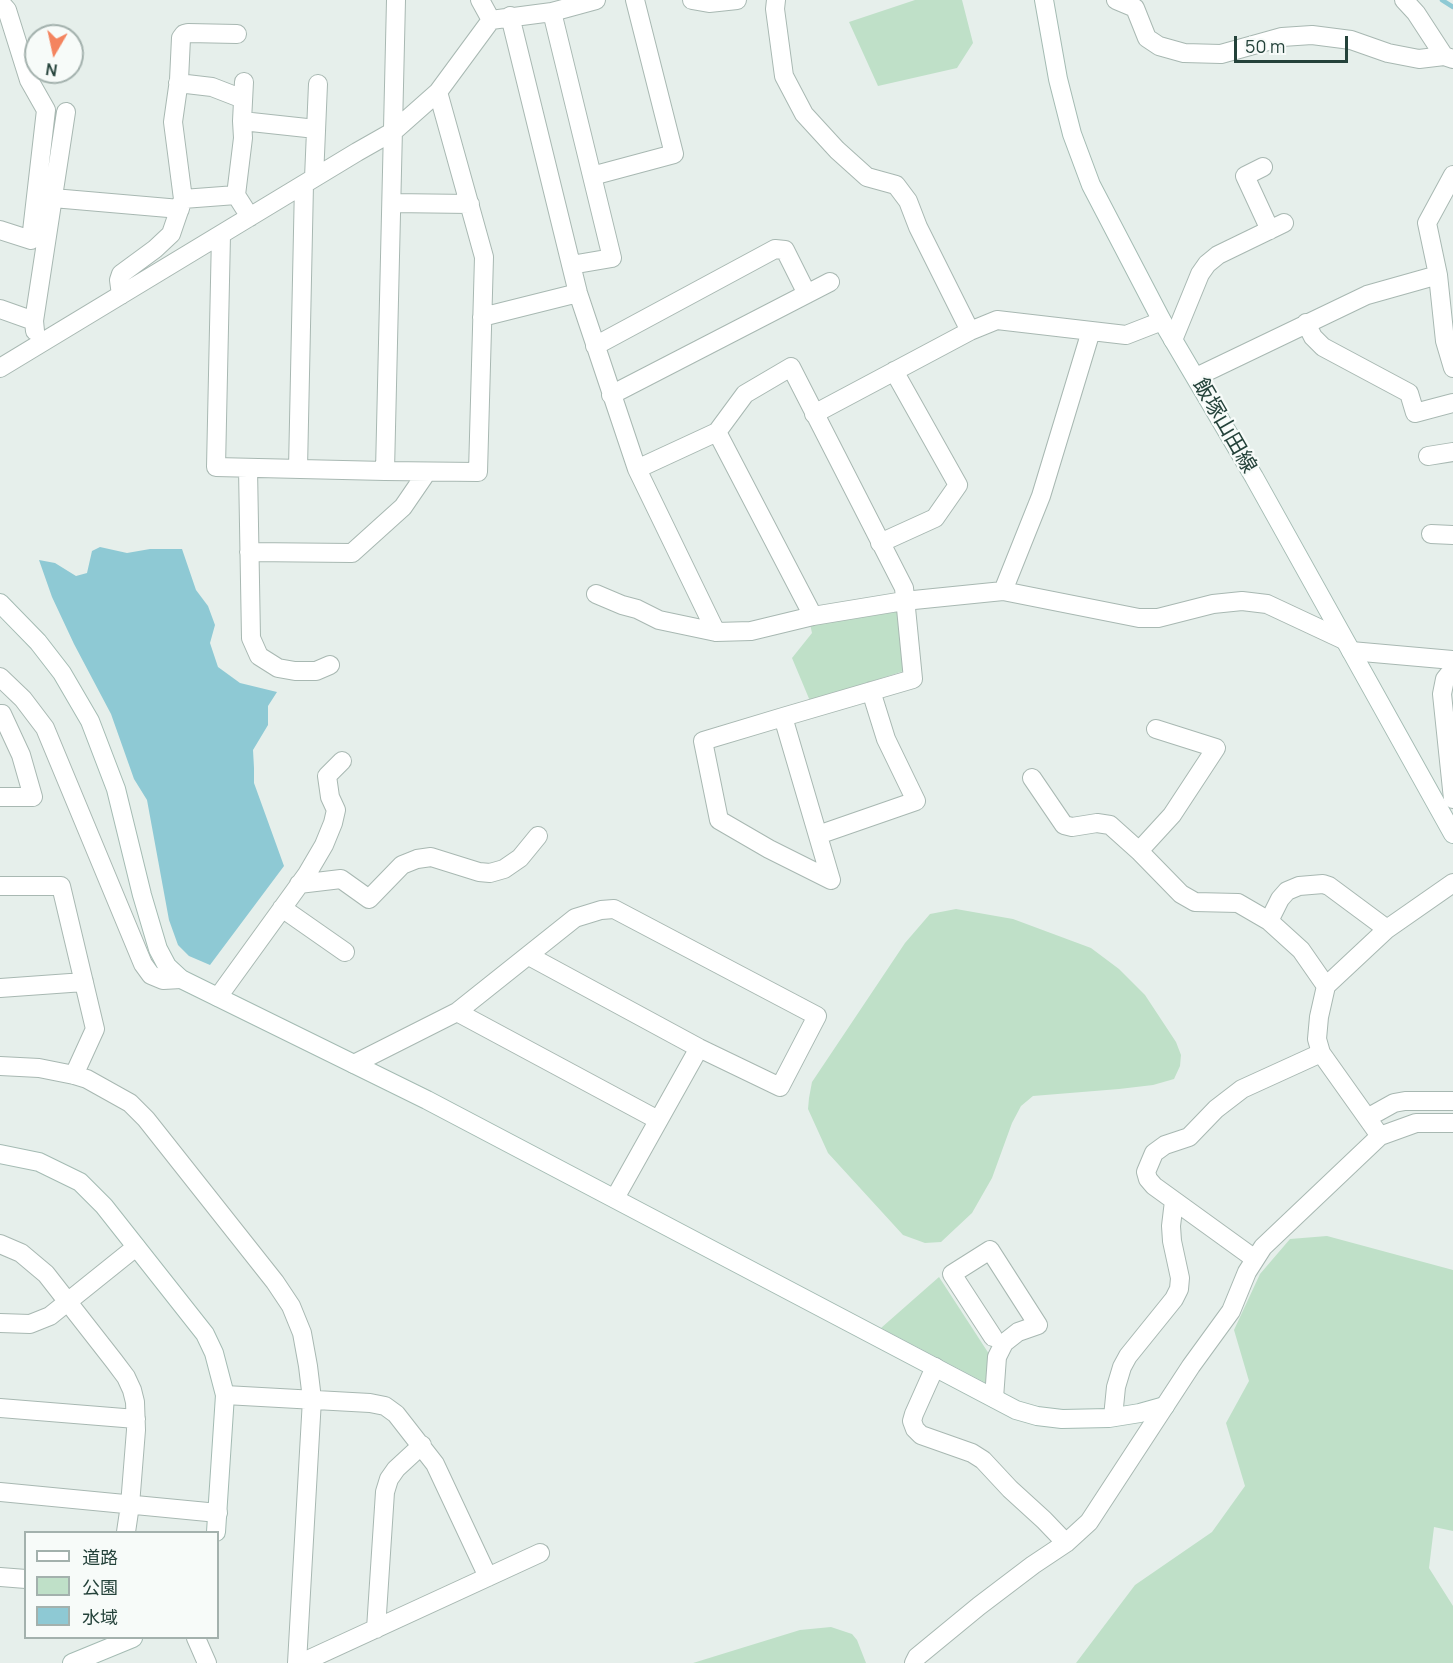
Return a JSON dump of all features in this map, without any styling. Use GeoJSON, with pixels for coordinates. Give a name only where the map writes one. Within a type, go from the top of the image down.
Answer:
{"type":"FeatureCollection","features":[{"type":"Feature","properties":{"kind":"street"},"geometry":{"type":"LineString","coordinates":[[385,471],[396,0]]}},
{"type":"Feature","properties":{"kind":"street"},"geometry":{"type":"LineString","coordinates":[[480,0],[491,20]]}},
{"type":"Feature","properties":{"kind":"street"},"geometry":{"type":"LineString","coordinates":[[0,368],[394,131],[438,92],[491,20],[552,12],[596,0]]}},
{"type":"Feature","properties":{"kind":"street"},"geometry":{"type":"LineString","coordinates":[[592,176],[674,154],[635,0]]}},
{"type":"Feature","properties":{"kind":"street"},"geometry":{"type":"LineString","coordinates":[[692,0],[709,3],[737,0]]}},
{"type":"Feature","properties":{"kind":"street"},"geometry":{"type":"LineString","coordinates":[[776,0],[775,9],[784,76],[804,114],[837,150],[867,177],[896,185],[908,201],[918,227],[970,331]]}},
{"type":"Feature","properties":{"kind":"street","name":"飯塚山田線"},"geometry":{"type":"LineString","coordinates":[[1044,0],[1058,79],[1072,134],[1091,185],[1162,321],[1254,477],[1453,834]]}},
{"type":"Feature","properties":{"kind":"street"},"geometry":{"type":"LineString","coordinates":[[1116,0],[1137,4],[1147,39],[1159,46],[1184,53],[1221,54],[1282,37],[1312,35],[1351,40],[1388,53],[1419,59],[1449,57]]}},
{"type":"Feature","properties":{"kind":"street"},"geometry":{"type":"LineString","coordinates":[[1404,0],[1449,57]]}},
{"type":"Feature","properties":{"kind":"street"},"geometry":{"type":"LineString","coordinates":[[0,2],[7,10],[29,80],[46,110],[31,240],[0,231]]}},
{"type":"Feature","properties":{"kind":"street"},"geometry":{"type":"LineString","coordinates":[[552,12],[612,258],[571,265]]}},
{"type":"Feature","properties":{"kind":"street"},"geometry":{"type":"LineString","coordinates":[[510,16],[578,293],[611,395],[638,469],[716,632]]}},
{"type":"Feature","properties":{"kind":"street"},"geometry":{"type":"LineString","coordinates":[[121,295],[119,280],[121,274],[171,234],[182,203],[173,122],[181,38],[184,34],[237,34]]}},
{"type":"Feature","properties":{"kind":"street"},"geometry":{"type":"LineString","coordinates":[[178,83],[244,91],[243,138],[236,195],[250,217]]}},
{"type":"Feature","properties":{"kind":"street"},"geometry":{"type":"LineString","coordinates":[[298,469],[309,181],[316,129],[318,84]]}},
{"type":"Feature","properties":{"kind":"street"},"geometry":{"type":"LineString","coordinates":[[221,235],[216,467],[478,472],[484,257],[438,92]]}},
{"type":"Feature","properties":{"kind":"street"},"geometry":{"type":"LineString","coordinates":[[35,348],[34,321],[66,112]]}},
{"type":"Feature","properties":{"kind":"street"},"geometry":{"type":"LineString","coordinates":[[242,121],[316,129]]}},
{"type":"Feature","properties":{"kind":"street"},"geometry":{"type":"LineString","coordinates":[[1173,340],[1200,274],[1207,264],[1218,255],[1277,226],[1245,176],[1263,167]]}},
{"type":"Feature","properties":{"kind":"street"},"geometry":{"type":"LineString","coordinates":[[1453,176],[1427,223],[1438,275],[1445,341],[1453,368]]}},
{"type":"Feature","properties":{"kind":"street"},"geometry":{"type":"LineString","coordinates":[[53,198],[182,203],[236,195]]}},
{"type":"Feature","properties":{"kind":"street"},"geometry":{"type":"LineString","coordinates":[[392,203],[470,204]]}},
{"type":"Feature","properties":{"kind":"street"},"geometry":{"type":"LineString","coordinates":[[595,346],[775,249],[785,250],[807,294]]}},
{"type":"Feature","properties":{"kind":"street"},"geometry":{"type":"LineString","coordinates":[[1196,377],[1367,295],[1438,275]]}},
{"type":"Feature","properties":{"kind":"street"},"geometry":{"type":"LineString","coordinates":[[611,395],[830,282]]}},
{"type":"Feature","properties":{"kind":"street"},"geometry":{"type":"LineString","coordinates":[[482,317],[578,293]]}},
{"type":"Feature","properties":{"kind":"street"},"geometry":{"type":"LineString","coordinates":[[0,309],[34,321]]}},
{"type":"Feature","properties":{"kind":"street"},"geometry":{"type":"LineString","coordinates":[[814,414],[970,331],[997,320],[1126,335],[1162,321]]}},
{"type":"Feature","properties":{"kind":"street"},"geometry":{"type":"LineString","coordinates":[[1306,323],[1313,337],[1323,348],[1409,393],[1415,413],[1453,403]]}},
{"type":"Feature","properties":{"kind":"street"},"geometry":{"type":"LineString","coordinates":[[1003,591],[1041,496],[1091,331]]}},
{"type":"Feature","properties":{"kind":"street"},"geometry":{"type":"LineString","coordinates":[[638,469],[717,432],[745,394],[791,367],[904,588],[913,679],[871,692],[783,717],[703,741],[719,820],[831,880],[783,717]]}},
{"type":"Feature","properties":{"kind":"street"},"geometry":{"type":"LineString","coordinates":[[880,543],[935,518],[958,485],[894,371]]}},
{"type":"Feature","properties":{"kind":"street"},"geometry":{"type":"LineString","coordinates":[[717,432],[813,615]]}},
{"type":"Feature","properties":{"kind":"street"},"geometry":{"type":"LineString","coordinates":[[1428,456],[1453,452]]}},
{"type":"Feature","properties":{"kind":"street"},"geometry":{"type":"LineString","coordinates":[[248,468],[251,638],[259,656],[278,668],[316,671],[330,665]]}},
{"type":"Feature","properties":{"kind":"street"},"geometry":{"type":"LineString","coordinates":[[249,552],[352,553],[403,507],[427,472]]}},
{"type":"Feature","properties":{"kind":"street"},"geometry":{"type":"LineString","coordinates":[[1431,534],[1453,535]]}},
{"type":"Feature","properties":{"kind":"street"},"geometry":{"type":"LineString","coordinates":[[596,594],[659,620],[716,632],[751,631],[813,615],[904,601],[1003,591],[1139,618],[1158,618],[1213,604],[1242,601],[1267,604],[1347,646],[1453,660]]}},
{"type":"Feature","properties":{"kind":"street"},"geometry":{"type":"LineString","coordinates":[[0,603],[38,642],[56,665],[90,721],[116,789],[158,949],[167,966],[181,978],[427,1100],[1016,1410],[1036,1416],[1062,1419],[1113,1417],[1165,1406]]}},
{"type":"Feature","properties":{"kind":"street"},"geometry":{"type":"LineString","coordinates":[[1453,669],[1446,679],[1442,694],[1453,799]]}},
{"type":"Feature","properties":{"kind":"street"},"geometry":{"type":"LineString","coordinates":[[0,676],[23,699],[45,728],[143,964],[151,975],[163,980],[181,978]]}},
{"type":"Feature","properties":{"kind":"street"},"geometry":{"type":"LineString","coordinates":[[818,835],[916,801],[886,739],[871,692]]}},
{"type":"Feature","properties":{"kind":"street"},"geometry":{"type":"LineString","coordinates":[[0,714],[21,755],[33,797],[0,797]]}},
{"type":"Feature","properties":{"kind":"street"},"geometry":{"type":"LineString","coordinates":[[1139,851],[1172,815],[1216,748],[1156,729]]}},
{"type":"Feature","properties":{"kind":"street"},"geometry":{"type":"LineString","coordinates":[[218,997],[299,884],[324,845],[336,810],[330,797],[327,776],[342,761]]}},
{"type":"Feature","properties":{"kind":"street"},"geometry":{"type":"LineString","coordinates":[[1032,778],[1064,825],[1110,825],[1181,894],[1195,902],[1238,903],[1269,921],[1301,950],[1326,986]]}},
{"type":"Feature","properties":{"kind":"street"},"geometry":{"type":"LineString","coordinates":[[299,884],[341,879],[369,899],[402,865],[417,859],[431,857],[479,872],[490,873],[504,869],[520,858],[538,836]]}},
{"type":"Feature","properties":{"kind":"street"},"geometry":{"type":"LineString","coordinates":[[1380,1136],[1321,1053],[1317,1039],[1318,1017],[1326,986],[1386,929],[1453,883]]}},
{"type":"Feature","properties":{"kind":"street"},"geometry":{"type":"LineString","coordinates":[[1269,921],[1280,899],[1287,891],[1299,886],[1323,884],[1329,886],[1386,929]]}},
{"type":"Feature","properties":{"kind":"street"},"geometry":{"type":"LineString","coordinates":[[0,886],[61,886],[96,1029],[74,1075]]}},
{"type":"Feature","properties":{"kind":"street"},"geometry":{"type":"LineString","coordinates":[[282,908],[345,952]]}},
{"type":"Feature","properties":{"kind":"street"},"geometry":{"type":"LineString","coordinates":[[354,1064],[456,1012],[575,918],[601,910],[614,909],[817,1016],[780,1087],[699,1048],[529,956]]}},
{"type":"Feature","properties":{"kind":"street"},"geometry":{"type":"LineString","coordinates":[[0,988],[84,982]]}},
{"type":"Feature","properties":{"kind":"street"},"geometry":{"type":"LineString","coordinates":[[456,1012],[658,1120]]}},
{"type":"Feature","properties":{"kind":"street"},"geometry":{"type":"LineString","coordinates":[[615,1198],[699,1048]]}},
{"type":"Feature","properties":{"kind":"street"},"geometry":{"type":"LineString","coordinates":[[1255,1259],[1154,1186],[1146,1172],[1154,1153],[1165,1145],[1189,1137],[1216,1109],[1242,1089],[1321,1053]]}},
{"type":"Feature","properties":{"kind":"street"},"geometry":{"type":"LineString","coordinates":[[0,1066],[39,1068],[74,1075],[87,1079],[130,1103],[275,1282],[291,1306],[302,1333],[312,1399],[299,1663],[540,1553]]}},
{"type":"Feature","properties":{"kind":"street"},"geometry":{"type":"LineString","coordinates":[[1367,1118],[1394,1103],[1453,1101]]}},
{"type":"Feature","properties":{"kind":"street"},"geometry":{"type":"LineString","coordinates":[[914,1663],[917,1657],[979,1606],[1033,1564],[1066,1543],[1089,1522],[1204,1348],[1232,1311],[1247,1272],[1263,1246],[1380,1136],[1416,1123],[1453,1124]]}},
{"type":"Feature","properties":{"kind":"street"},"geometry":{"type":"LineString","coordinates":[[0,1154],[39,1162],[80,1182],[104,1206],[205,1334],[214,1353],[225,1395],[216,1531]]}},
{"type":"Feature","properties":{"kind":"street"},"geometry":{"type":"LineString","coordinates":[[1113,1417],[1116,1387],[1122,1367],[1128,1356],[1174,1299],[1179,1289],[1180,1278],[1171,1226],[1174,1200]]}},
{"type":"Feature","properties":{"kind":"street"},"geometry":{"type":"LineString","coordinates":[[0,1244],[21,1253],[37,1265],[68,1301],[126,1377],[135,1402],[136,1419],[126,1531]]}},
{"type":"Feature","properties":{"kind":"street"},"geometry":{"type":"LineString","coordinates":[[0,1323],[30,1323],[50,1316],[136,1246]]}},
{"type":"Feature","properties":{"kind":"street"},"geometry":{"type":"LineString","coordinates":[[993,1337],[952,1274],[990,1250],[1038,1325],[1018,1332],[1004,1343],[997,1358],[994,1398]]}},
{"type":"Feature","properties":{"kind":"street"},"geometry":{"type":"LineString","coordinates":[[935,1367],[914,1414],[912,1421],[915,1429],[921,1435],[972,1453],[983,1460],[1066,1543]]}},
{"type":"Feature","properties":{"kind":"street"},"geometry":{"type":"LineString","coordinates":[[225,1395],[312,1399],[385,1406],[396,1414],[422,1445],[445,1481],[488,1576]]}},
{"type":"Feature","properties":{"kind":"street"},"geometry":{"type":"LineString","coordinates":[[0,1408],[136,1419]]}},
{"type":"Feature","properties":{"kind":"street"},"geometry":{"type":"LineString","coordinates":[[376,1629],[385,1492],[389,1479],[396,1470],[422,1445]]}},
{"type":"Feature","properties":{"kind":"street"},"geometry":{"type":"LineString","coordinates":[[0,1492],[218,1513]]}},
{"type":"Feature","properties":{"kind":"street"},"geometry":{"type":"LineString","coordinates":[[0,1576],[24,1579]]}},
{"type":"Feature","properties":{"kind":"street"},"geometry":{"type":"LineString","coordinates":[[72,1663],[131,1639]]}},
{"type":"Feature","properties":{"kind":"street"},"geometry":{"type":"LineString","coordinates":[[196,1639],[207,1663]]}},
{"type":"Feature","properties":{"kind":"green space"},"geometry":{"type":"Polygon","coordinates":[[[915,0],[962,0],[973,43],[957,68],[878,86],[849,22],[915,0]]]}},
{"type":"Feature","properties":{"kind":"green space"},"geometry":{"type":"Polygon","coordinates":[[[892,608],[902,612],[907,670],[810,701],[792,658],[812,633],[810,624],[892,608]]]}},
{"type":"Feature","properties":{"kind":"green space"},"geometry":{"type":"Polygon","coordinates":[[[956,909],[1013,919],[1091,948],[1119,969],[1145,995],[1176,1042],[1181,1055],[1180,1066],[1174,1079],[1153,1085],[1033,1096],[1021,1106],[1012,1123],[992,1178],[972,1213],[941,1242],[925,1243],[903,1235],[828,1153],[808,1109],[809,1098],[812,1082],[905,943],[930,914],[956,909]]]}},
{"type":"Feature","properties":{"kind":"green space"},"geometry":{"type":"Polygon","coordinates":[[[1327,1236],[1453,1270],[1453,1531],[1434,1527],[1429,1568],[1453,1606],[1453,1663],[1076,1663],[1135,1585],[1212,1532],[1245,1486],[1226,1423],[1249,1381],[1234,1330],[1260,1274],[1290,1239],[1327,1236]]]}},
{"type":"Feature","properties":{"kind":"green space"},"geometry":{"type":"Polygon","coordinates":[[[939,1277],[991,1357],[986,1383],[881,1328],[939,1277]]]}},
{"type":"Feature","properties":{"kind":"green space"},"geometry":{"type":"Polygon","coordinates":[[[831,1627],[852,1634],[857,1640],[866,1663],[693,1663],[800,1630],[831,1627]]]}},
{"type":"Feature","properties":{"kind":"water"},"geometry":{"type":"Polygon","coordinates":[[[100,547],[127,553],[150,549],[182,549],[196,590],[208,606],[215,625],[210,643],[218,667],[240,683],[277,692],[268,706],[268,725],[253,750],[254,783],[284,866],[210,965],[189,956],[178,945],[169,920],[147,800],[134,779],[111,714],[52,597],[39,560],[55,563],[76,576],[87,573],[92,551],[100,547]]]}},
{"type":"Feature","properties":{"kind":"waterway"},"geometry":{"type":"LineString","coordinates":[[1442,0],[1453,7]]}}]}
